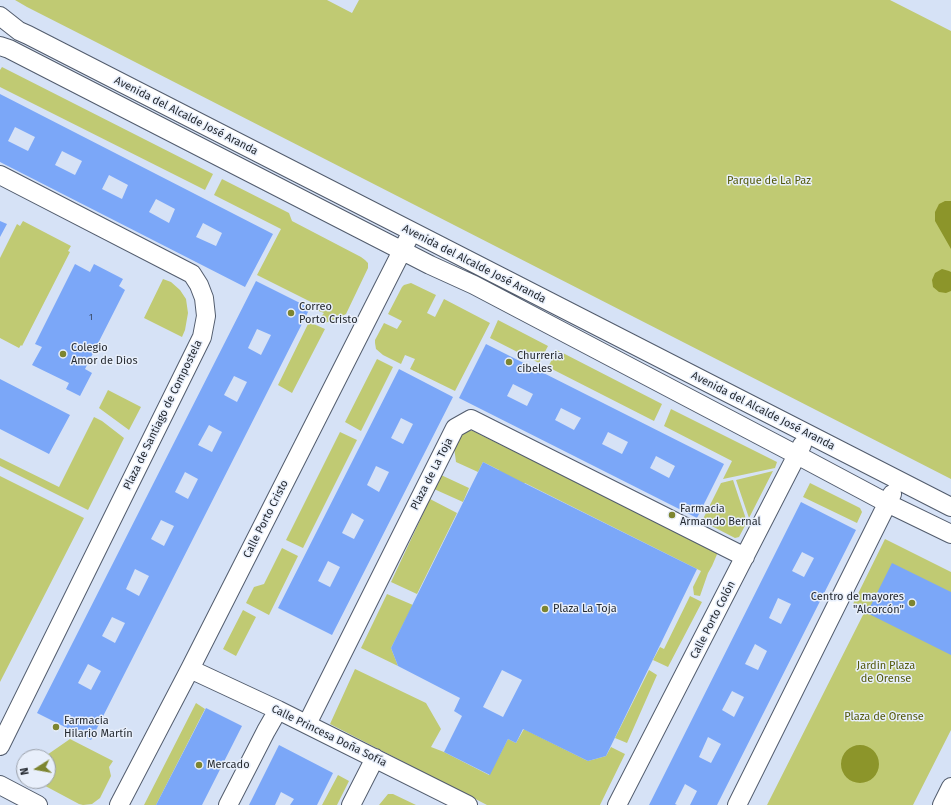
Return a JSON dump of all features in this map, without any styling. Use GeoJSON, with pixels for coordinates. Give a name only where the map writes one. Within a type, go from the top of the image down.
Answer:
{"type":"FeatureCollection","features":[{"type":"Feature","properties":{"kind":"street","name":"Avenida del Alcalde José Aranda"},"geometry":{"type":"LineString","coordinates":[[0,16],[20,31],[951,507]]}},
{"type":"Feature","properties":{"kind":"street","name":"Avenida del Alcalde José Aranda"},"geometry":{"type":"LineString","coordinates":[[0,46],[9,49],[430,265],[474,285],[887,503],[951,534]]}},
{"type":"Feature","properties":{"kind":"street","name":"Plaza de Santiago de Compostela"},"geometry":{"type":"LineString","coordinates":[[0,175],[192,274],[199,285],[204,298],[206,316],[202,337],[0,746]]}},
{"type":"Feature","properties":{"kind":"street","name":"Calle Porto Cristo"},"geometry":{"type":"LineString","coordinates":[[119,805],[190,669],[412,232]]}},
{"type":"Feature","properties":{"kind":"street","name":"Plaza de La Toja"},"geometry":{"type":"LineString","coordinates":[[307,724],[455,428],[471,419],[745,557]]}},
{"type":"Feature","properties":{"kind":"street","name":"Calle Porto Colón"},"geometry":{"type":"LineString","coordinates":[[617,805],[808,434]]}},
{"type":"Feature","properties":{"kind":"street"},"geometry":{"type":"LineString","coordinates":[[736,805],[898,480]]}},
{"type":"Feature","properties":{"kind":"street","name":"Calle Princesa Doña Sofía"},"geometry":{"type":"LineString","coordinates":[[190,669],[307,724],[468,805]]}},
{"type":"Feature","properties":{"kind":"street"},"geometry":{"type":"LineString","coordinates":[[228,805],[278,710]]}},
{"type":"Feature","properties":{"kind":"street"},"geometry":{"type":"LineString","coordinates":[[351,805],[375,758]]}},
{"type":"Feature","properties":{"kind":"street"},"geometry":{"type":"LineString","coordinates":[[0,784],[38,805]]}},
{"type":"Feature","properties":{"kind":"street"},"geometry":{"type":"LineString","coordinates":[[942,805],[951,787]]}},
{"type":"Feature","properties":{"kind":"green space","name":"Parque de La Paz"},"geometry":{"type":"Polygon","coordinates":[[[15,0],[327,0],[352,13],[359,0],[890,0],[951,31],[951,479],[27,7],[15,0]]]}},
{"type":"Feature","properties":{"kind":"green space"},"geometry":{"type":"Polygon","coordinates":[[[2,67],[213,174],[205,190],[0,87],[0,70],[2,67]]]}},
{"type":"Feature","properties":{"kind":"green space"},"geometry":{"type":"Polygon","coordinates":[[[222,179],[289,213],[292,221],[361,257],[368,263],[368,268],[346,314],[324,323],[319,319],[324,313],[316,310],[317,305],[257,275],[281,229],[214,195],[222,179]]]}},
{"type":"Feature","properties":{"kind":"green space"},"geometry":{"type":"Polygon","coordinates":[[[23,221],[71,246],[68,251],[70,252],[22,346],[21,345],[19,348],[0,338],[0,258],[17,224],[20,226],[23,221]]]}},
{"type":"Feature","properties":{"kind":"green space"},"geometry":{"type":"Polygon","coordinates":[[[163,279],[171,282],[180,290],[186,299],[188,313],[185,330],[182,337],[144,318],[163,279]]]}},
{"type":"Feature","properties":{"kind":"green space"},"geometry":{"type":"Polygon","coordinates":[[[411,283],[436,295],[427,313],[435,317],[444,299],[490,323],[455,391],[410,369],[415,359],[405,355],[401,364],[383,355],[376,349],[375,340],[384,323],[397,329],[402,321],[388,314],[402,287],[411,283]]]}},
{"type":"Feature","properties":{"kind":"green space"},"geometry":{"type":"Polygon","coordinates":[[[498,320],[548,346],[539,363],[490,338],[498,320]]]}},
{"type":"Feature","properties":{"kind":"green space"},"geometry":{"type":"Polygon","coordinates":[[[309,322],[325,329],[292,393],[278,385],[309,322]]]}},
{"type":"Feature","properties":{"kind":"green space"},"geometry":{"type":"Polygon","coordinates":[[[557,350],[662,404],[654,421],[548,367],[557,350]]]}},
{"type":"Feature","properties":{"kind":"green space"},"geometry":{"type":"Polygon","coordinates":[[[377,359],[393,367],[361,431],[345,422],[377,359]]]}},
{"type":"Feature","properties":{"kind":"green space"},"geometry":{"type":"Polygon","coordinates":[[[108,390],[141,407],[129,430],[99,408],[108,390]]]}},
{"type":"Feature","properties":{"kind":"green space"},"geometry":{"type":"Polygon","coordinates":[[[671,409],[777,462],[775,468],[723,479],[732,461],[664,426],[671,409]]]}},
{"type":"Feature","properties":{"kind":"green space"},"geometry":{"type":"Polygon","coordinates":[[[94,417],[102,421],[124,438],[88,510],[0,466],[0,458],[59,487],[94,417]]]}},
{"type":"Feature","properties":{"kind":"green space"},"geometry":{"type":"Polygon","coordinates":[[[464,431],[473,431],[718,552],[708,573],[700,596],[694,595],[693,587],[701,571],[525,483],[480,508],[499,470],[483,462],[478,472],[456,462],[454,447],[464,431]]]}},
{"type":"Feature","properties":{"kind":"green space"},"geometry":{"type":"Polygon","coordinates":[[[340,432],[357,440],[303,548],[286,540],[340,432]]]}},
{"type":"Feature","properties":{"kind":"green space"},"geometry":{"type":"Polygon","coordinates":[[[773,471],[749,518],[736,480],[773,471]]]}},
{"type":"Feature","properties":{"kind":"green space"},"geometry":{"type":"Polygon","coordinates":[[[441,475],[469,488],[463,502],[434,489],[441,475]]]}},
{"type":"Feature","properties":{"kind":"green space"},"geometry":{"type":"Polygon","coordinates":[[[0,476],[84,518],[0,682],[0,476]]]}},
{"type":"Feature","properties":{"kind":"green space"},"geometry":{"type":"Polygon","coordinates":[[[733,480],[747,522],[739,537],[735,538],[702,521],[721,483],[733,480]]]}},
{"type":"Feature","properties":{"kind":"green space"},"geometry":{"type":"Polygon","coordinates":[[[810,483],[860,508],[862,512],[857,523],[803,497],[810,483]]]}},
{"type":"Feature","properties":{"kind":"green space"},"geometry":{"type":"Polygon","coordinates":[[[430,499],[457,513],[417,594],[391,582],[430,499]]]}},
{"type":"Feature","properties":{"kind":"green space","name":"Plaza de Orense"},"geometry":{"type":"Polygon","coordinates":[[[885,539],[951,572],[951,730],[913,805],[767,805],[865,611],[853,604],[885,539]]]}},
{"type":"Feature","properties":{"kind":"green space"},"geometry":{"type":"Polygon","coordinates":[[[282,548],[298,556],[269,615],[246,603],[254,587],[264,584],[282,548]]]}},
{"type":"Feature","properties":{"kind":"green space"},"geometry":{"type":"Polygon","coordinates":[[[387,594],[413,605],[391,648],[398,666],[361,648],[387,594]]]}},
{"type":"Feature","properties":{"kind":"green space"},"geometry":{"type":"Polygon","coordinates":[[[690,596],[702,602],[668,667],[653,660],[660,647],[664,649],[690,596]]]}},
{"type":"Feature","properties":{"kind":"green space"},"geometry":{"type":"Polygon","coordinates":[[[243,610],[256,617],[236,656],[223,649],[243,610]]]}},
{"type":"Feature","properties":{"kind":"green space"},"geometry":{"type":"Polygon","coordinates":[[[355,669],[426,703],[441,729],[431,747],[489,775],[508,739],[516,743],[524,729],[588,761],[606,756],[611,747],[625,754],[600,805],[487,805],[330,724],[355,669]]]}},
{"type":"Feature","properties":{"kind":"green space"},"geometry":{"type":"Polygon","coordinates":[[[649,670],[657,675],[627,743],[615,738],[649,670]]]}},
{"type":"Feature","properties":{"kind":"green space"},"geometry":{"type":"Polygon","coordinates":[[[196,703],[205,709],[156,805],[144,805],[196,703]]]}},
{"type":"Feature","properties":{"kind":"green space"},"geometry":{"type":"Polygon","coordinates":[[[70,739],[113,761],[109,767],[111,776],[100,798],[92,804],[83,805],[51,789],[56,789],[56,749],[70,739]]]}},
{"type":"Feature","properties":{"kind":"green space"},"geometry":{"type":"Polygon","coordinates":[[[338,775],[349,781],[337,805],[322,805],[338,775]]]}},
{"type":"Feature","properties":{"kind":"green space"},"geometry":{"type":"Polygon","coordinates":[[[388,794],[393,794],[416,805],[379,805],[388,794]]]}},
{"type":"Feature","properties":{"kind":"shaded area"},"geometry":{"type":"Polygon","coordinates":[[[945,201],[951,201],[951,249],[935,221],[935,212],[939,204],[945,201]]]}},
{"type":"Feature","properties":{"kind":"shaded area"},"geometry":{"type":"Polygon","coordinates":[[[942,269],[951,272],[951,291],[946,293],[939,292],[933,287],[932,280],[935,273],[942,269]]]}},
{"type":"Feature","properties":{"kind":"shaded area"},"geometry":{"type":"Polygon","coordinates":[[[860,745],[870,748],[876,754],[879,764],[876,774],[870,780],[860,783],[850,780],[844,774],[841,764],[844,754],[850,748],[860,745]]]}},
{"type":"Feature","properties":{"kind":"building"},"geometry":{"type":"Polygon","coordinates":[[[0,94],[273,234],[245,287],[0,162],[0,94]],[[15,127],[8,141],[28,151],[35,137],[15,127]],[[62,151],[55,165],[75,175],[82,161],[62,151]],[[109,175],[102,189],[122,199],[128,185],[109,175]],[[156,199],[149,212],[169,223],[175,209],[156,199]],[[203,223],[196,237],[216,246],[222,233],[203,223]]]}},
{"type":"Feature","properties":{"kind":"building"},"geometry":{"type":"Polygon","coordinates":[[[0,221],[7,224],[0,237],[0,221]]]}},
{"type":"Feature","properties":{"kind":"building"},"geometry":{"type":"Polygon","coordinates":[[[75,264],[90,272],[94,264],[123,279],[119,286],[125,290],[85,369],[92,373],[80,396],[66,389],[69,383],[32,365],[42,347],[35,344],[75,264]]]}},
{"type":"Feature","properties":{"kind":"building"},"geometry":{"type":"Polygon","coordinates":[[[256,281],[310,308],[91,740],[37,713],[256,281]],[[257,329],[248,348],[261,355],[271,335],[257,329]],[[234,376],[224,395],[237,402],[247,382],[234,376]],[[209,425],[198,445],[212,452],[222,432],[209,425]],[[185,472],[175,492],[188,499],[198,479],[185,472]],[[161,520],[151,539],[164,546],[174,526],[161,520]],[[135,569],[126,589],[139,596],[149,576],[135,569]],[[112,617],[102,636],[115,643],[125,623],[112,617]],[[88,664],[78,683],[91,690],[101,671],[88,664]]]}},
{"type":"Feature","properties":{"kind":"building"},"geometry":{"type":"Polygon","coordinates":[[[486,344],[724,464],[697,518],[459,398],[486,344]],[[513,384],[507,396],[527,406],[533,394],[513,384]],[[561,408],[555,420],[574,430],[581,418],[561,408]],[[608,432],[602,444],[622,454],[628,442],[608,432]],[[656,456],[650,468],[669,478],[675,466],[656,456]]]}},
{"type":"Feature","properties":{"kind":"building"},"geometry":{"type":"Polygon","coordinates":[[[399,369],[453,397],[332,635],[278,608],[399,369]],[[401,418],[391,438],[403,444],[413,424],[401,418]],[[376,466],[367,485],[379,492],[389,472],[376,466]],[[352,513],[342,533],[354,539],[364,520],[352,513]],[[328,561],[318,581],[330,587],[340,567],[328,561]]]}},
{"type":"Feature","properties":{"kind":"building"},"geometry":{"type":"Polygon","coordinates":[[[0,379],[70,415],[49,454],[0,429],[0,379]]]}},
{"type":"Feature","properties":{"kind":"building","name":"Plaza La Toja"},"geometry":{"type":"Polygon","coordinates":[[[483,462],[697,569],[606,756],[588,761],[523,729],[516,743],[508,739],[490,775],[444,752],[462,716],[454,711],[460,698],[398,666],[391,648],[483,462]],[[502,670],[483,707],[503,717],[522,680],[502,670]]]}},
{"type":"Feature","properties":{"kind":"building"},"geometry":{"type":"Polygon","coordinates":[[[801,502],[856,530],[717,805],[690,805],[697,791],[685,784],[675,804],[677,805],[649,805],[801,502]],[[802,552],[792,571],[804,577],[814,558],[802,552]],[[778,598],[769,618],[781,624],[791,604],[778,598]],[[755,644],[745,664],[758,670],[767,651],[755,644]],[[732,691],[722,710],[734,717],[744,697],[732,691]],[[708,737],[699,757],[711,763],[721,744],[708,737]]]}},
{"type":"Feature","properties":{"kind":"building","name":"Centro de mayores \"Alcorcón\""},"geometry":{"type":"Polygon","coordinates":[[[892,563],[951,592],[951,655],[867,613],[892,563]]]}},
{"type":"Feature","properties":{"kind":"building","name":"Mercado"},"geometry":{"type":"Polygon","coordinates":[[[206,708],[242,726],[202,805],[156,805],[206,708]]]}},
{"type":"Feature","properties":{"kind":"building"},"geometry":{"type":"Polygon","coordinates":[[[279,745],[333,773],[317,805],[290,805],[294,799],[281,792],[275,805],[249,805],[279,745]]]}},
{"type":"Feature","properties":{"kind":"place","name":"Correo Porto Cristo"},"geometry":{"type":"Point","coordinates":[291,313]}},
{"type":"Feature","properties":{"kind":"place","name":"Colegio Amor de Dios"},"geometry":{"type":"Point","coordinates":[63,354]}},
{"type":"Feature","properties":{"kind":"place","name":"Churreria cibeles"},"geometry":{"type":"Point","coordinates":[509,362]}},
{"type":"Feature","properties":{"kind":"place","name":"Farmacia Armando Bernal"},"geometry":{"type":"Point","coordinates":[672,515]}},
{"type":"Feature","properties":{"kind":"place","name":"Centro de mayores \"Alcorcón\""},"geometry":{"type":"Point","coordinates":[912,603]}},
{"type":"Feature","properties":{"kind":"place","name":"Plaza La Toja"},"geometry":{"type":"Point","coordinates":[545,609]}},
{"type":"Feature","properties":{"kind":"place","name":"Farmacia Hilario Martín"},"geometry":{"type":"Point","coordinates":[56,727]}},
{"type":"Feature","properties":{"kind":"place","name":"Mercado"},"geometry":{"type":"Point","coordinates":[199,765]}},
{"type":"Feature","properties":{"kind":"park label","name":"Jardin Plaza de Orense"},"geometry":{"type":"Point","coordinates":[886,672]}}]}
